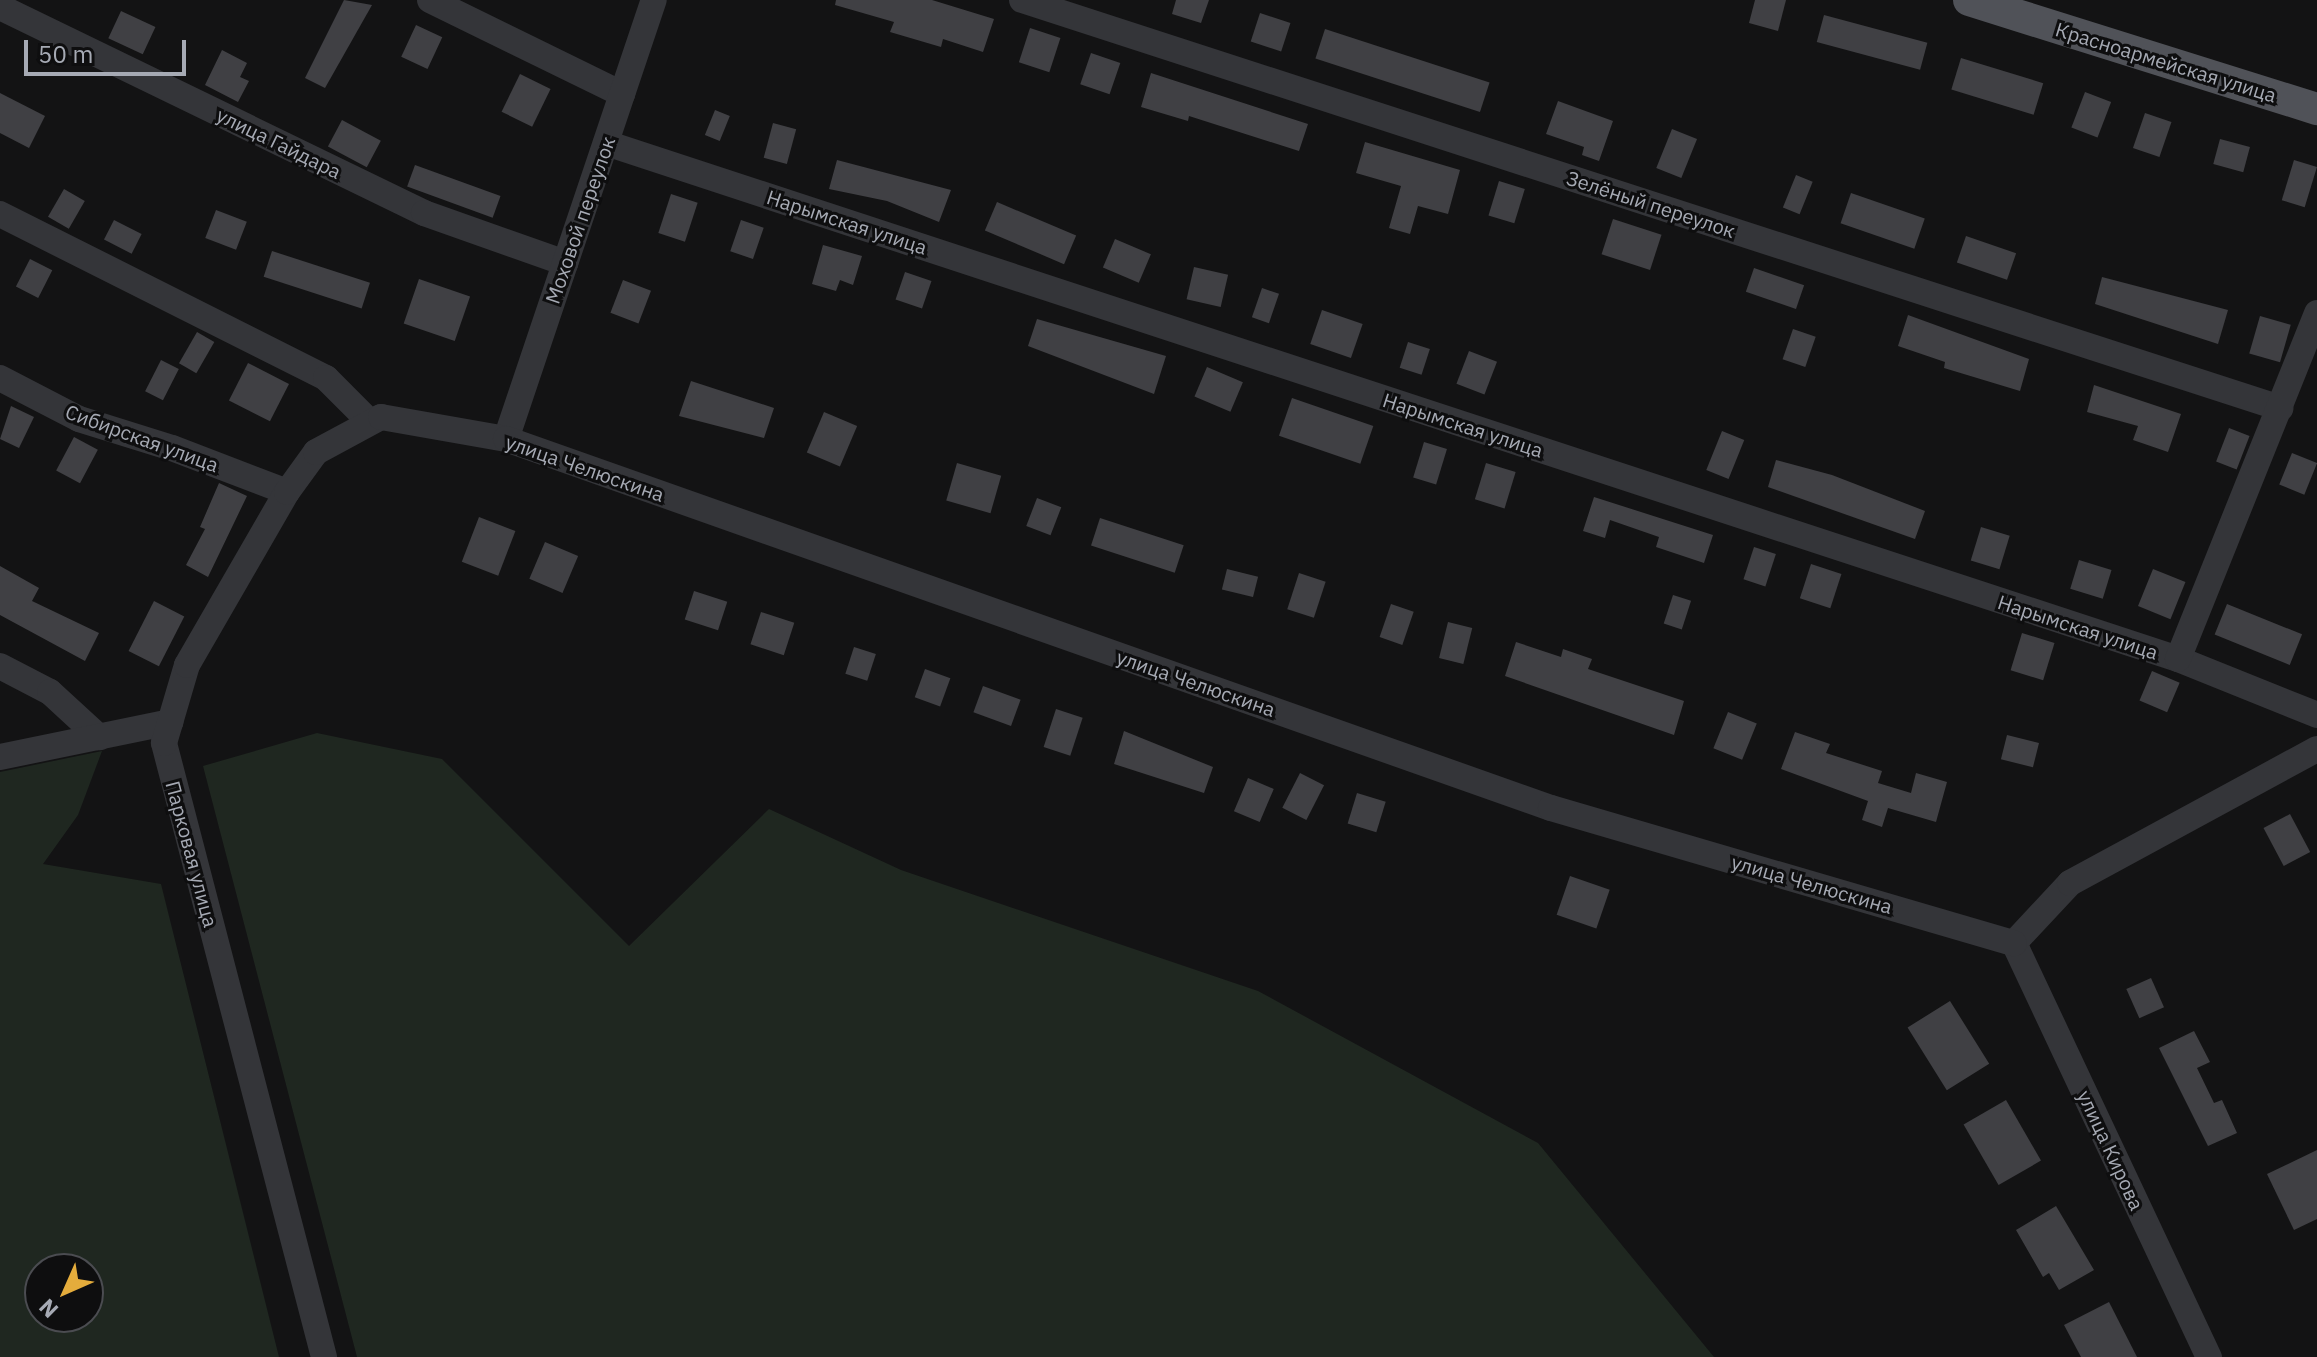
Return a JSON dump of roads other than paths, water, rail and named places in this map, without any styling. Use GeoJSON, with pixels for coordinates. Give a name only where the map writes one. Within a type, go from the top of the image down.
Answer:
{"type":"FeatureCollection","features":[{"type":"Feature","properties":{"kind":"main road","name":"Красноармейская улица"},"geometry":{"type":"LineString","coordinates":[[1969,0],[2317,109]]}},
{"type":"Feature","properties":{"kind":"street"},"geometry":{"type":"LineString","coordinates":[[430,0],[622,94]]}},
{"type":"Feature","properties":{"kind":"street","name":"Моховой переулок"},"geometry":{"type":"LineString","coordinates":[[506,439],[654,0]]}},
{"type":"Feature","properties":{"kind":"street","name":"Зелёный переулок"},"geometry":{"type":"LineString","coordinates":[[1022,0],[2280,408]]}},
{"type":"Feature","properties":{"kind":"street","name":"улица Гайдара"},"geometry":{"type":"LineString","coordinates":[[0,7],[424,213],[565,263]]}},
{"type":"Feature","properties":{"kind":"street","name":"Нарымская улица"},"geometry":{"type":"LineString","coordinates":[[606,143],[2178,659],[2317,715]]}},
{"type":"Feature","properties":{"kind":"street"},"geometry":{"type":"LineString","coordinates":[[0,214],[326,378],[376,420]]}},
{"type":"Feature","properties":{"kind":"street"},"geometry":{"type":"LineString","coordinates":[[2178,659],[2317,313]]}},
{"type":"Feature","properties":{"kind":"street","name":"Сибирская улица"},"geometry":{"type":"LineString","coordinates":[[0,378],[79,419],[172,448],[287,492]]}},
{"type":"Feature","properties":{"kind":"street","name":"улица Челюскина"},"geometry":{"type":"LineString","coordinates":[[376,420],[506,439],[1551,808],[2014,943]]}},
{"type":"Feature","properties":{"kind":"street","name":"Парковая улица"},"geometry":{"type":"LineString","coordinates":[[324,1357],[164,743],[187,665],[287,492],[316,452],[376,420]]}},
{"type":"Feature","properties":{"kind":"street"},"geometry":{"type":"LineString","coordinates":[[0,666],[50,692],[99,737]]}},
{"type":"Feature","properties":{"kind":"street"},"geometry":{"type":"LineString","coordinates":[[0,757],[170,722]]}},
{"type":"Feature","properties":{"kind":"street"},"geometry":{"type":"LineString","coordinates":[[2014,943],[2070,883],[2317,749]]}},
{"type":"Feature","properties":{"kind":"street","name":"улица Кирова"},"geometry":{"type":"LineString","coordinates":[[2014,943],[2209,1357]]}}]}
